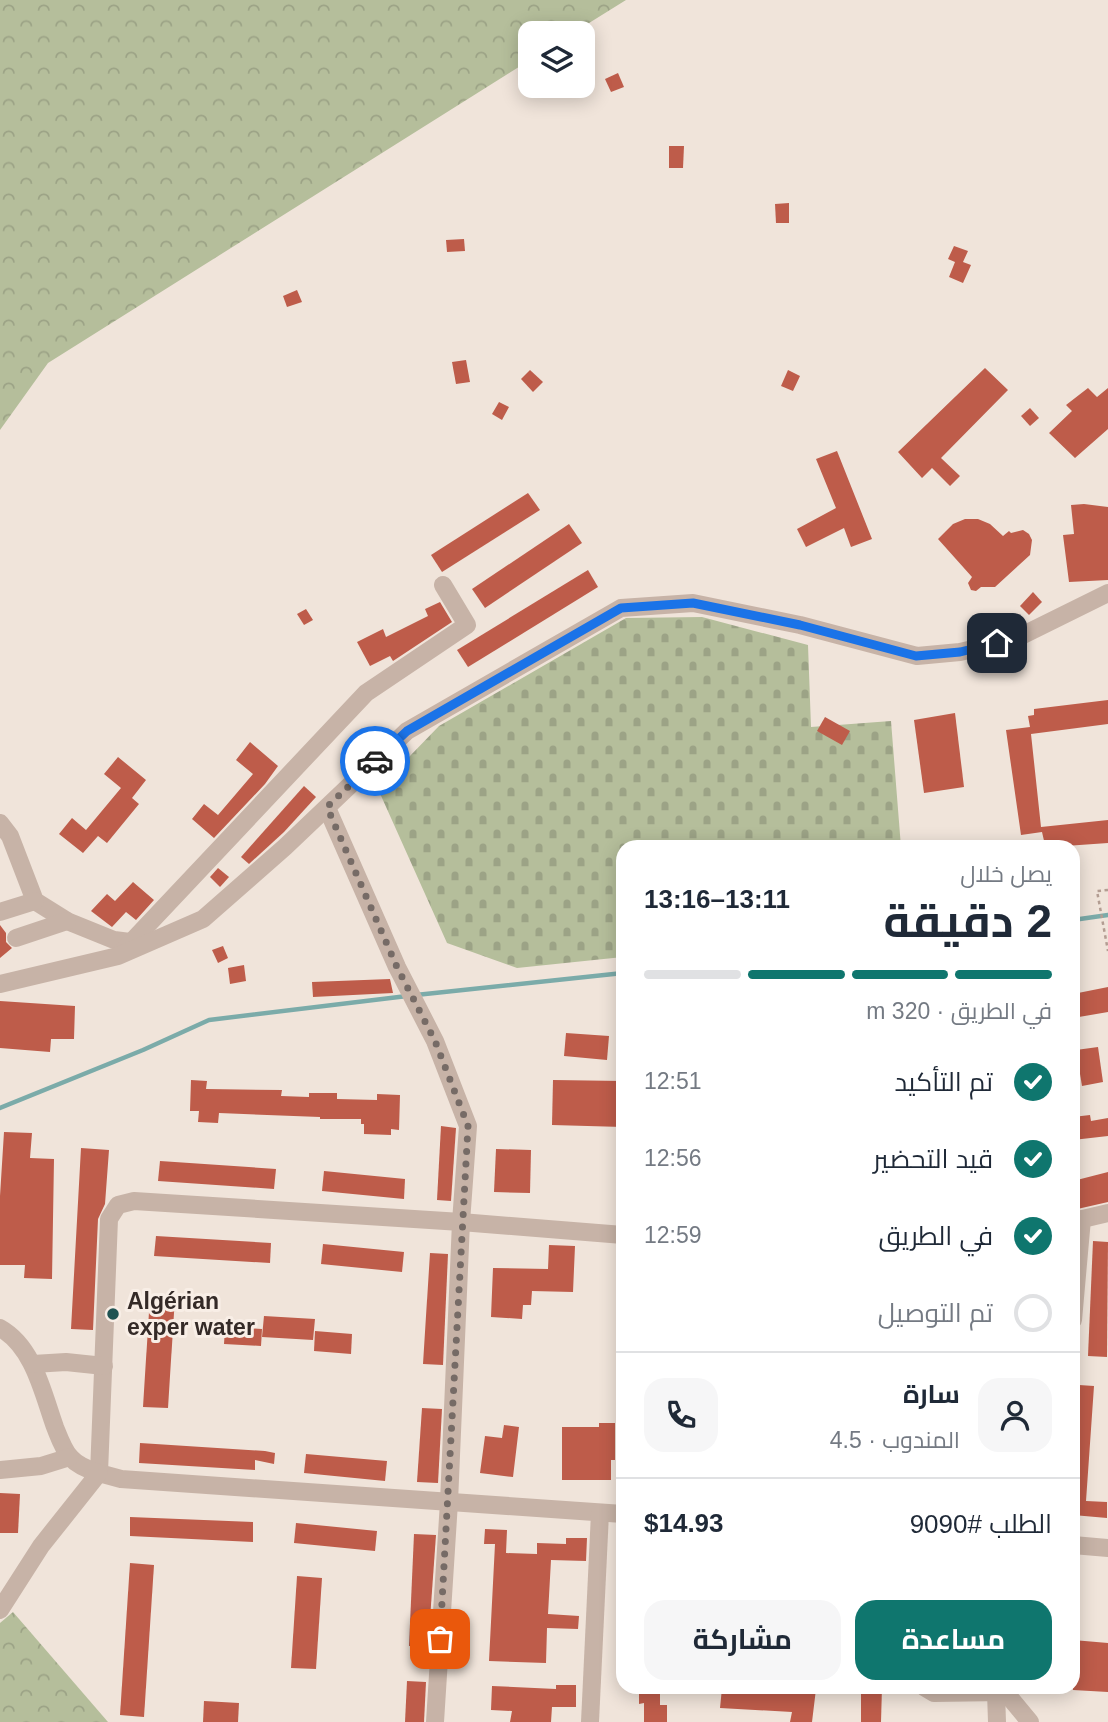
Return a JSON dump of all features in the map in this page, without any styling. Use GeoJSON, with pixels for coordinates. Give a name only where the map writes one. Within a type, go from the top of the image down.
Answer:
{"type":"FeatureCollection","features":[{"type":"Feature","properties":{"kind":"street"},"geometry":{"type":"LineString","coordinates":[[124,949],[366,693],[467,625],[443,585]]}},
{"type":"Feature","properties":{"kind":"street"},"geometry":{"type":"LineString","coordinates":[[0,984],[124,949],[203,919],[285,847],[407,731],[621,608],[693,603],[800,625],[916,656],[960,652],[1015,639],[1108,593]]}},
{"type":"Feature","properties":{"kind":"street"},"geometry":{"type":"LineString","coordinates":[[327,807],[397,967],[435,1041],[468,1126],[435,1722]]}},
{"type":"Feature","properties":{"kind":"street"},"geometry":{"type":"LineString","coordinates":[[0,823],[10,836],[35,901],[67,921],[114,940],[124,949]]}},
{"type":"Feature","properties":{"kind":"street"},"geometry":{"type":"LineString","coordinates":[[0,912],[35,901]]}},
{"type":"Feature","properties":{"kind":"street"},"geometry":{"type":"LineString","coordinates":[[16,938],[67,921]]}},
{"type":"Feature","properties":{"kind":"street"},"geometry":{"type":"LineString","coordinates":[[0,1610],[41,1546],[99,1473],[109,1219],[118,1205],[134,1201],[616,1234]]}},
{"type":"Feature","properties":{"kind":"street"},"geometry":{"type":"LineString","coordinates":[[1080,1220],[1108,1213]]}},
{"type":"Feature","properties":{"kind":"street"},"geometry":{"type":"LineString","coordinates":[[0,1328],[8,1333],[33,1364],[61,1441],[70,1457],[99,1473],[121,1479],[616,1514]]}},
{"type":"Feature","properties":{"kind":"street"},"geometry":{"type":"LineString","coordinates":[[33,1364],[66,1362],[104,1366]]}},
{"type":"Feature","properties":{"kind":"street"},"geometry":{"type":"LineString","coordinates":[[0,1470],[41,1466],[70,1457]]}},
{"type":"Feature","properties":{"kind":"street"},"geometry":{"type":"LineString","coordinates":[[590,1722],[600,1513]]}},
{"type":"Feature","properties":{"kind":"street"},"geometry":{"type":"LineString","coordinates":[[1080,1546],[1108,1548]]}},
{"type":"Feature","properties":{"kind":"street"},"geometry":{"type":"LineString","coordinates":[[997,1722],[1000,1694]]}},
{"type":"Feature","properties":{"kind":"street"},"geometry":{"type":"LineString","coordinates":[[1004,1694],[1030,1722]]}},
{"type":"Feature","properties":{"kind":"path"},"geometry":{"type":"LineString","coordinates":[[1108,890],[1097,891],[1108,951]]}},
{"type":"Feature","properties":{"kind":"green space"},"geometry":{"type":"Polygon","coordinates":[[[0,0],[626,0],[592,21],[518,21],[518,68],[48,363],[0,430],[0,0]]]}},
{"type":"Feature","properties":{"kind":"green space"},"geometry":{"type":"Polygon","coordinates":[[[702,617],[808,645],[811,727],[891,721],[900,840],[616,840],[616,958],[517,968],[447,943],[378,789],[439,726],[626,618],[702,617]]]}},
{"type":"Feature","properties":{"kind":"green space"},"geometry":{"type":"Polygon","coordinates":[[[13,1612],[108,1722],[0,1722],[0,1623],[13,1612]]]}},
{"type":"Feature","properties":{"kind":"building"},"geometry":{"type":"Polygon","coordinates":[[[618,73],[624,87],[611,92],[605,79],[618,73]]]}},
{"type":"Feature","properties":{"kind":"building"},"geometry":{"type":"Polygon","coordinates":[[[669,146],[684,146],[683,168],[669,168],[669,146]]]}},
{"type":"Feature","properties":{"kind":"building"},"geometry":{"type":"Polygon","coordinates":[[[789,203],[789,223],[776,223],[775,204],[789,203]]]}},
{"type":"Feature","properties":{"kind":"building"},"geometry":{"type":"Polygon","coordinates":[[[464,239],[465,251],[447,252],[446,240],[464,239]]]}},
{"type":"Feature","properties":{"kind":"building"},"geometry":{"type":"Polygon","coordinates":[[[954,246],[968,251],[963,262],[971,265],[963,283],[949,277],[955,262],[948,259],[954,246]]]}},
{"type":"Feature","properties":{"kind":"building"},"geometry":{"type":"Polygon","coordinates":[[[297,290],[302,302],[287,307],[283,296],[297,290]]]}},
{"type":"Feature","properties":{"kind":"building"},"geometry":{"type":"Polygon","coordinates":[[[466,360],[470,382],[456,384],[452,362],[466,360]]]}},
{"type":"Feature","properties":{"kind":"building"},"geometry":{"type":"Polygon","coordinates":[[[985,368],[1008,390],[941,458],[960,476],[950,486],[932,468],[922,478],[898,452],[985,368]]]}},
{"type":"Feature","properties":{"kind":"building"},"geometry":{"type":"Polygon","coordinates":[[[530,370],[543,382],[533,392],[521,379],[530,370]]]}},
{"type":"Feature","properties":{"kind":"building"},"geometry":{"type":"Polygon","coordinates":[[[788,370],[800,376],[793,391],[781,386],[788,370]]]}},
{"type":"Feature","properties":{"kind":"building"},"geometry":{"type":"Polygon","coordinates":[[[1088,388],[1097,397],[1108,388],[1108,429],[1075,458],[1049,433],[1072,411],[1066,405],[1088,388]]]}},
{"type":"Feature","properties":{"kind":"building"},"geometry":{"type":"Polygon","coordinates":[[[499,402],[509,407],[502,420],[492,414],[499,402]]]}},
{"type":"Feature","properties":{"kind":"building"},"geometry":{"type":"Polygon","coordinates":[[[1030,408],[1039,418],[1030,426],[1021,416],[1030,408]]]}},
{"type":"Feature","properties":{"kind":"building"},"geometry":{"type":"Polygon","coordinates":[[[837,451],[872,539],[851,547],[844,528],[806,547],[797,529],[836,508],[816,459],[837,451]]]}},
{"type":"Feature","properties":{"kind":"building"},"geometry":{"type":"Polygon","coordinates":[[[528,493],[540,510],[442,572],[431,555],[528,493]]]}},
{"type":"Feature","properties":{"kind":"building"},"geometry":{"type":"Polygon","coordinates":[[[1071,505],[1108,507],[1108,580],[1069,582],[1063,535],[1074,534],[1071,505]]]}},
{"type":"Feature","properties":{"kind":"building"},"geometry":{"type":"Polygon","coordinates":[[[965,519],[978,519],[990,524],[1003,536],[1009,531],[1011,533],[1023,530],[1032,540],[1030,555],[995,587],[971,590],[968,583],[972,577],[938,539],[953,524],[965,519]]]}},
{"type":"Feature","properties":{"kind":"building"},"geometry":{"type":"Polygon","coordinates":[[[569,524],[582,543],[485,608],[472,589],[569,524]]]}},
{"type":"Feature","properties":{"kind":"building"},"geometry":{"type":"Polygon","coordinates":[[[588,570],[598,587],[468,667],[457,650],[588,570]]]}},
{"type":"Feature","properties":{"kind":"building"},"geometry":{"type":"Polygon","coordinates":[[[1033,592],[1042,602],[1029,615],[1020,606],[1033,592]]]}},
{"type":"Feature","properties":{"kind":"building"},"geometry":{"type":"Polygon","coordinates":[[[440,602],[452,622],[393,661],[390,656],[370,666],[357,642],[383,629],[386,637],[428,616],[425,609],[440,602]]]}},
{"type":"Feature","properties":{"kind":"building"},"geometry":{"type":"Polygon","coordinates":[[[306,609],[313,620],[304,625],[297,614],[306,609]]]}},
{"type":"Feature","properties":{"kind":"building"},"geometry":{"type":"Polygon","coordinates":[[[1108,700],[1108,724],[1031,734],[1041,827],[1108,820],[1108,843],[1080,845],[1080,840],[1044,840],[1042,832],[1021,835],[1006,730],[1030,727],[1028,716],[1034,715],[1034,709],[1108,700]]]}},
{"type":"Feature","properties":{"kind":"building"},"geometry":{"type":"Polygon","coordinates":[[[955,713],[964,787],[924,793],[914,720],[955,713]]]}},
{"type":"Feature","properties":{"kind":"building"},"geometry":{"type":"Polygon","coordinates":[[[825,717],[850,731],[842,745],[817,731],[825,717]]]}},
{"type":"Feature","properties":{"kind":"building"},"geometry":{"type":"Polygon","coordinates":[[[250,742],[278,766],[265,784],[214,838],[192,819],[204,804],[218,815],[253,774],[236,760],[250,742]]]}},
{"type":"Feature","properties":{"kind":"building"},"geometry":{"type":"Polygon","coordinates":[[[118,757],[146,780],[132,798],[139,804],[107,843],[98,836],[83,853],[59,834],[72,818],[86,830],[121,788],[104,774],[118,757]]]}},
{"type":"Feature","properties":{"kind":"building"},"geometry":{"type":"Polygon","coordinates":[[[304,786],[316,797],[284,832],[249,864],[241,857],[304,786]]]}},
{"type":"Feature","properties":{"kind":"building"},"geometry":{"type":"Polygon","coordinates":[[[218,868],[229,877],[220,887],[210,877],[218,868]]]}},
{"type":"Feature","properties":{"kind":"building"},"geometry":{"type":"Polygon","coordinates":[[[133,882],[154,900],[136,920],[126,912],[112,927],[91,911],[107,894],[115,901],[133,882]]]}},
{"type":"Feature","properties":{"kind":"building"},"geometry":{"type":"Polygon","coordinates":[[[0,925],[6,933],[6,942],[12,948],[0,958],[0,925]]]}},
{"type":"Feature","properties":{"kind":"building"},"geometry":{"type":"Polygon","coordinates":[[[223,946],[228,958],[218,963],[212,950],[223,946]]]}},
{"type":"Feature","properties":{"kind":"building"},"geometry":{"type":"Polygon","coordinates":[[[244,965],[246,981],[230,984],[228,968],[244,965]]]}},
{"type":"Feature","properties":{"kind":"building"},"geometry":{"type":"Polygon","coordinates":[[[390,979],[393,993],[313,997],[312,982],[390,979]]]}},
{"type":"Feature","properties":{"kind":"building"},"geometry":{"type":"Polygon","coordinates":[[[1108,987],[1108,1012],[1080,1017],[1080,993],[1108,987]]]}},
{"type":"Feature","properties":{"kind":"building"},"geometry":{"type":"Polygon","coordinates":[[[0,1001],[75,1006],[74,1039],[51,1039],[50,1052],[0,1048],[0,1001]]]}},
{"type":"Feature","properties":{"kind":"building"},"geometry":{"type":"Polygon","coordinates":[[[566,1033],[609,1036],[607,1060],[564,1056],[566,1033]]]}},
{"type":"Feature","properties":{"kind":"building"},"geometry":{"type":"Polygon","coordinates":[[[1098,1047],[1103,1082],[1082,1086],[1080,1049],[1098,1047]]]}},
{"type":"Feature","properties":{"kind":"building"},"geometry":{"type":"Polygon","coordinates":[[[191,1080],[207,1081],[206,1089],[282,1090],[281,1096],[309,1097],[309,1093],[337,1093],[337,1099],[377,1100],[377,1094],[400,1095],[399,1130],[391,1129],[391,1135],[364,1134],[361,1119],[320,1117],[219,1113],[218,1123],[198,1122],[199,1111],[190,1111],[191,1080]]]}},
{"type":"Feature","properties":{"kind":"building"},"geometry":{"type":"Polygon","coordinates":[[[553,1080],[616,1081],[616,1127],[552,1125],[553,1080]]]}},
{"type":"Feature","properties":{"kind":"building"},"geometry":{"type":"Polygon","coordinates":[[[1090,1115],[1091,1121],[1108,1118],[1108,1136],[1080,1139],[1080,1116],[1090,1115]]]}},
{"type":"Feature","properties":{"kind":"building"},"geometry":{"type":"Polygon","coordinates":[[[441,1126],[456,1128],[451,1201],[437,1200],[441,1126]]]}},
{"type":"Feature","properties":{"kind":"building"},"geometry":{"type":"Polygon","coordinates":[[[4,1132],[32,1133],[30,1158],[54,1159],[52,1279],[24,1278],[25,1265],[0,1265],[4,1132]]]}},
{"type":"Feature","properties":{"kind":"building"},"geometry":{"type":"Polygon","coordinates":[[[81,1148],[109,1150],[105,1204],[98,1219],[93,1330],[71,1329],[81,1148]]]}},
{"type":"Feature","properties":{"kind":"building"},"geometry":{"type":"Polygon","coordinates":[[[496,1149],[531,1150],[530,1193],[494,1192],[496,1149]]]}},
{"type":"Feature","properties":{"kind":"building"},"geometry":{"type":"Polygon","coordinates":[[[160,1161],[276,1169],[274,1189],[158,1181],[160,1161]]]}},
{"type":"Feature","properties":{"kind":"building"},"geometry":{"type":"Polygon","coordinates":[[[324,1171],[405,1179],[404,1199],[322,1191],[324,1171]]]}},
{"type":"Feature","properties":{"kind":"building"},"geometry":{"type":"Polygon","coordinates":[[[1108,1172],[1108,1202],[1080,1208],[1080,1179],[1108,1172]]]}},
{"type":"Feature","properties":{"kind":"building"},"geometry":{"type":"Polygon","coordinates":[[[156,1236],[271,1243],[270,1263],[154,1256],[156,1236]]]}},
{"type":"Feature","properties":{"kind":"building"},"geometry":{"type":"Polygon","coordinates":[[[1093,1241],[1108,1242],[1107,1357],[1088,1356],[1093,1241]]]}},
{"type":"Feature","properties":{"kind":"building"},"geometry":{"type":"Polygon","coordinates":[[[323,1244],[404,1252],[402,1272],[321,1264],[323,1244]]]}},
{"type":"Feature","properties":{"kind":"building"},"geometry":{"type":"Polygon","coordinates":[[[549,1245],[575,1246],[573,1292],[532,1291],[531,1305],[523,1305],[522,1319],[491,1317],[493,1268],[548,1269],[549,1245]]]}},
{"type":"Feature","properties":{"kind":"building"},"geometry":{"type":"Polygon","coordinates":[[[430,1253],[448,1254],[443,1365],[423,1364],[430,1253]]]}},
{"type":"Feature","properties":{"kind":"building"},"geometry":{"type":"Polygon","coordinates":[[[150,1296],[175,1297],[168,1408],[143,1407],[150,1296]]]}},
{"type":"Feature","properties":{"kind":"building"},"geometry":{"type":"Polygon","coordinates":[[[264,1316],[315,1319],[313,1340],[262,1337],[264,1316]]]}},
{"type":"Feature","properties":{"kind":"building"},"geometry":{"type":"Polygon","coordinates":[[[225,1327],[262,1329],[261,1346],[224,1344],[225,1327]]]}},
{"type":"Feature","properties":{"kind":"building"},"geometry":{"type":"Polygon","coordinates":[[[315,1331],[352,1334],[351,1354],[314,1351],[315,1331]]]}},
{"type":"Feature","properties":{"kind":"building"},"geometry":{"type":"Polygon","coordinates":[[[1080,1385],[1094,1386],[1086,1501],[1107,1502],[1107,1518],[1080,1516],[1080,1385]]]}},
{"type":"Feature","properties":{"kind":"building"},"geometry":{"type":"Polygon","coordinates":[[[422,1408],[442,1409],[438,1483],[417,1482],[422,1408]]]}},
{"type":"Feature","properties":{"kind":"building"},"geometry":{"type":"Polygon","coordinates":[[[599,1423],[615,1423],[615,1460],[611,1460],[611,1480],[562,1480],[562,1427],[599,1427],[599,1423]]]}},
{"type":"Feature","properties":{"kind":"building"},"geometry":{"type":"Polygon","coordinates":[[[504,1425],[519,1427],[513,1477],[480,1473],[485,1436],[502,1438],[504,1425]]]}},
{"type":"Feature","properties":{"kind":"building"},"geometry":{"type":"Polygon","coordinates":[[[140,1443],[265,1451],[275,1453],[274,1464],[255,1460],[255,1470],[139,1463],[140,1443]]]}},
{"type":"Feature","properties":{"kind":"building"},"geometry":{"type":"Polygon","coordinates":[[[306,1454],[387,1461],[385,1481],[304,1473],[306,1454]]]}},
{"type":"Feature","properties":{"kind":"building"},"geometry":{"type":"Polygon","coordinates":[[[0,1493],[20,1494],[18,1533],[0,1533],[0,1493]]]}},
{"type":"Feature","properties":{"kind":"building"},"geometry":{"type":"Polygon","coordinates":[[[130,1517],[253,1522],[253,1542],[130,1536],[130,1517]]]}},
{"type":"Feature","properties":{"kind":"building"},"geometry":{"type":"Polygon","coordinates":[[[296,1523],[377,1531],[375,1551],[294,1543],[296,1523]]]}},
{"type":"Feature","properties":{"kind":"building"},"geometry":{"type":"Polygon","coordinates":[[[485,1529],[507,1530],[506,1553],[537,1554],[537,1543],[566,1544],[566,1538],[587,1538],[586,1561],[551,1560],[548,1614],[579,1616],[578,1629],[547,1628],[546,1663],[489,1661],[495,1544],[484,1544],[485,1529]]]}},
{"type":"Feature","properties":{"kind":"building"},"geometry":{"type":"Polygon","coordinates":[[[414,1534],[436,1535],[428,1647],[409,1646],[414,1534]]]}},
{"type":"Feature","properties":{"kind":"building"},"geometry":{"type":"Polygon","coordinates":[[[130,1563],[154,1565],[144,1717],[120,1715],[130,1563]]]}},
{"type":"Feature","properties":{"kind":"building"},"geometry":{"type":"Polygon","coordinates":[[[297,1576],[322,1578],[316,1669],[291,1668],[297,1576]]]}},
{"type":"Feature","properties":{"kind":"building"},"geometry":{"type":"Polygon","coordinates":[[[1080,1641],[1108,1643],[1108,1692],[1080,1690],[1080,1641]]]}},
{"type":"Feature","properties":{"kind":"building"},"geometry":{"type":"Polygon","coordinates":[[[407,1681],[426,1682],[424,1722],[405,1722],[407,1681]]]}},
{"type":"Feature","properties":{"kind":"building"},"geometry":{"type":"Polygon","coordinates":[[[556,1685],[576,1685],[576,1707],[552,1707],[551,1722],[510,1722],[512,1711],[491,1710],[492,1686],[556,1689],[556,1685]]]}},
{"type":"Feature","properties":{"kind":"building"},"geometry":{"type":"Polygon","coordinates":[[[639,1694],[660,1694],[660,1705],[667,1705],[667,1722],[644,1722],[644,1703],[639,1704],[639,1694]]]}},
{"type":"Feature","properties":{"kind":"building"},"geometry":{"type":"Polygon","coordinates":[[[721,1694],[815,1694],[812,1722],[790,1722],[792,1712],[720,1708],[721,1694]]]}},
{"type":"Feature","properties":{"kind":"building"},"geometry":{"type":"Polygon","coordinates":[[[861,1694],[882,1694],[881,1722],[861,1722],[861,1694]]]}},
{"type":"Feature","properties":{"kind":"building"},"geometry":{"type":"Polygon","coordinates":[[[204,1701],[239,1703],[238,1722],[203,1722],[204,1701]]]}},
{"type":"Feature","properties":{"kind":"waterway"},"geometry":{"type":"LineString","coordinates":[[1080,919],[1108,915]]}},
{"type":"Feature","properties":{"kind":"waterway"},"geometry":{"type":"LineString","coordinates":[[416,995],[616,974]]}},
{"type":"Feature","properties":{"kind":"waterway"},"geometry":{"type":"LineString","coordinates":[[0,1108],[209,1020],[407,996]]}},
{"type":"Feature","properties":{"kind":"way so far"},"geometry":{"type":"LineString","coordinates":[[375,761],[327,807],[397,967],[435,1041],[468,1126],[440,1639]]}},
{"type":"Feature","properties":{"kind":"place","name":"Algérian exper water"},"geometry":{"type":"Point","coordinates":[113,1314]}},
{"type":"Feature","properties":{"kind":"route"},"geometry":{"type":"LineString","coordinates":[[375,761],[407,731],[621,608],[693,603],[800,625],[916,656],[960,652],[997,643]]}}]}
